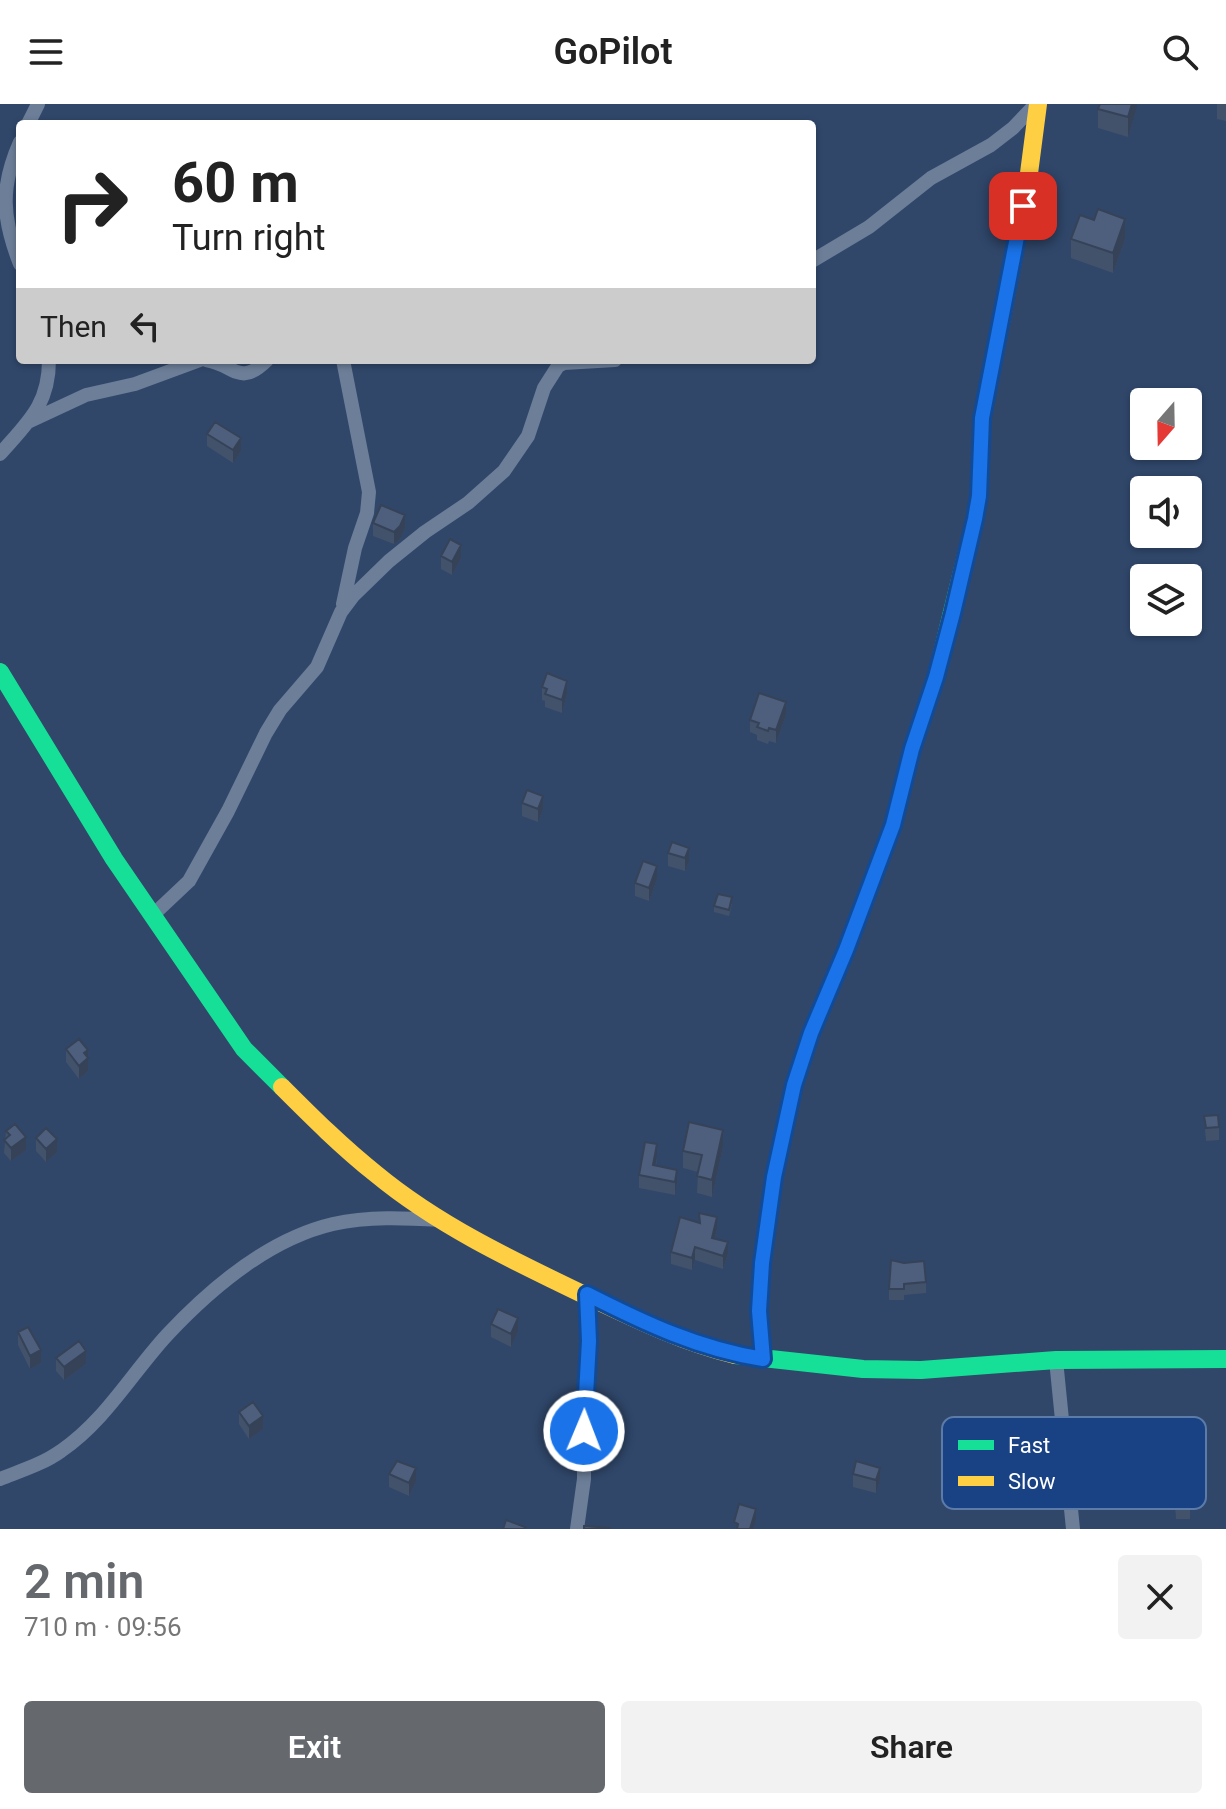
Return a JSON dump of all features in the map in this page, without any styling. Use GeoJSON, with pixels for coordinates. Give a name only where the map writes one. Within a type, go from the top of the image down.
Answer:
{"type":"FeatureCollection","features":[{"type":"Feature","properties":{"kind":"street"},"geometry":{"type":"LineString","coordinates":[[816,259],[869,227],[931,178],[991,145],[1037,104]]}},
{"type":"Feature","properties":{"kind":"street"},"geometry":{"type":"LineString","coordinates":[[763,1359],[759,1311],[764,1249],[774,1177],[794,1085],[811,1033],[893,825],[912,749],[953,613],[977,508],[982,418],[1028,181],[1037,104]]}},
{"type":"Feature","properties":{"kind":"street"},"geometry":{"type":"LineString","coordinates":[[16,152],[8,172],[4,202],[16,253]]}},
{"type":"Feature","properties":{"kind":"street"},"geometry":{"type":"LineString","coordinates":[[0,454],[28,422],[46,394],[49,364]]}},
{"type":"Feature","properties":{"kind":"street"},"geometry":{"type":"LineString","coordinates":[[28,422],[86,395],[135,384],[192,364]]}},
{"type":"Feature","properties":{"kind":"street"},"geometry":{"type":"LineString","coordinates":[[220,364],[237,374],[246,375],[261,364]]}},
{"type":"Feature","properties":{"kind":"street"},"geometry":{"type":"LineString","coordinates":[[154,914],[189,881],[266,733],[280,710],[317,667],[341,612],[355,548],[367,513],[369,492],[344,364]]}},
{"type":"Feature","properties":{"kind":"street"},"geometry":{"type":"LineString","coordinates":[[341,612],[389,561],[468,503],[504,471],[528,436],[544,388],[562,364]]}},
{"type":"Feature","properties":{"kind":"street"},"geometry":{"type":"LineString","coordinates":[[0,672],[114,859],[244,1049],[326,1131],[378,1176],[442,1220],[534,1271],[661,1331],[711,1349],[763,1359],[863,1369],[921,1370],[1056,1360],[1226,1359]]}},
{"type":"Feature","properties":{"kind":"street"},"geometry":{"type":"LineString","coordinates":[[0,1479],[60,1452],[82,1434],[167,1335],[208,1295],[246,1265],[298,1236],[332,1224],[400,1217],[442,1220]]}},
{"type":"Feature","properties":{"kind":"street"},"geometry":{"type":"LineString","coordinates":[[577,1529],[584,1479],[584,1399],[589,1341],[587,1294]]}},
{"type":"Feature","properties":{"kind":"street"},"geometry":{"type":"LineString","coordinates":[[1056,1360],[1062,1417]]}},
{"type":"Feature","properties":{"kind":"street"},"geometry":{"type":"LineString","coordinates":[[1071,1509],[1073,1529]]}},
{"type":"Feature","properties":{"kind":"building"},"geometry":{"type":"Polygon","coordinates":[[[1100,104],[1132,104],[1128,117],[1098,109],[1100,104]]]}},
{"type":"Feature","properties":{"kind":"building"},"geometry":{"type":"Polygon","coordinates":[[[1098,209],[1125,219],[1113,253],[1071,239],[1080,215],[1094,220],[1098,209]]]}},
{"type":"Feature","properties":{"kind":"building"},"geometry":{"type":"Polygon","coordinates":[[[215,422],[241,438],[233,450],[207,434],[215,422]]]}},
{"type":"Feature","properties":{"kind":"building"},"geometry":{"type":"Polygon","coordinates":[[[381,505],[405,515],[394,532],[373,523],[381,505]]]}},
{"type":"Feature","properties":{"kind":"building"},"geometry":{"type":"Polygon","coordinates":[[[450,539],[461,545],[452,562],[441,556],[450,539]]]}},
{"type":"Feature","properties":{"kind":"building"},"geometry":{"type":"Polygon","coordinates":[[[547,673],[567,681],[562,700],[545,694],[547,689],[542,687],[547,673]]]}},
{"type":"Feature","properties":{"kind":"building"},"geometry":{"type":"Polygon","coordinates":[[[759,693],[786,702],[776,730],[757,727],[759,723],[750,720],[759,693]]]}},
{"type":"Feature","properties":{"kind":"building"},"geometry":{"type":"Polygon","coordinates":[[[527,790],[543,796],[538,809],[522,803],[527,790]]]}},
{"type":"Feature","properties":{"kind":"building"},"geometry":{"type":"Polygon","coordinates":[[[672,842],[689,848],[685,858],[668,853],[672,842]]]}},
{"type":"Feature","properties":{"kind":"building"},"geometry":{"type":"Polygon","coordinates":[[[643,861],[657,866],[649,888],[635,883],[643,861]]]}},
{"type":"Feature","properties":{"kind":"building"},"geometry":{"type":"Polygon","coordinates":[[[718,894],[732,897],[729,910],[714,906],[718,894]]]}},
{"type":"Feature","properties":{"kind":"building"},"geometry":{"type":"Polygon","coordinates":[[[79,1039],[88,1050],[84,1053],[88,1058],[79,1066],[66,1049],[79,1039]]]}},
{"type":"Feature","properties":{"kind":"building"},"geometry":{"type":"Polygon","coordinates":[[[1218,1115],[1219,1127],[1206,1128],[1204,1116],[1218,1115]]]}},
{"type":"Feature","properties":{"kind":"building"},"geometry":{"type":"Polygon","coordinates":[[[689,1122],[723,1130],[712,1180],[697,1176],[702,1155],[683,1151],[689,1122]]]}},
{"type":"Feature","properties":{"kind":"building"},"geometry":{"type":"Polygon","coordinates":[[[15,1124],[26,1137],[11,1148],[4,1140],[10,1135],[6,1131],[15,1124]]]}},
{"type":"Feature","properties":{"kind":"building"},"geometry":{"type":"Polygon","coordinates":[[[46,1128],[57,1139],[46,1149],[36,1138],[46,1128]]]}},
{"type":"Feature","properties":{"kind":"building"},"geometry":{"type":"Polygon","coordinates":[[[645,1142],[657,1144],[653,1165],[677,1170],[675,1182],[639,1175],[645,1142]]]}},
{"type":"Feature","properties":{"kind":"building"},"geometry":{"type":"Polygon","coordinates":[[[699,1213],[717,1217],[712,1238],[728,1242],[723,1256],[695,1247],[692,1258],[671,1252],[680,1217],[700,1223],[699,1213]]]}},
{"type":"Feature","properties":{"kind":"building"},"geometry":{"type":"Polygon","coordinates":[[[891,1260],[904,1263],[924,1261],[926,1282],[904,1284],[904,1289],[889,1289],[891,1260]]]}},
{"type":"Feature","properties":{"kind":"building"},"geometry":{"type":"Polygon","coordinates":[[[498,1309],[518,1318],[511,1334],[491,1324],[498,1309]]]}},
{"type":"Feature","properties":{"kind":"building"},"geometry":{"type":"Polygon","coordinates":[[[28,1327],[41,1350],[30,1356],[18,1332],[28,1327]]]}},
{"type":"Feature","properties":{"kind":"building"},"geometry":{"type":"Polygon","coordinates":[[[79,1341],[86,1351],[64,1367],[56,1358],[79,1341]]]}},
{"type":"Feature","properties":{"kind":"building"},"geometry":{"type":"Polygon","coordinates":[[[253,1402],[263,1416],[249,1426],[239,1412],[253,1402]]]}},
{"type":"Feature","properties":{"kind":"building"},"geometry":{"type":"Polygon","coordinates":[[[397,1461],[416,1468],[409,1483],[389,1474],[397,1461]]]}},
{"type":"Feature","properties":{"kind":"building"},"geometry":{"type":"Polygon","coordinates":[[[856,1461],[880,1468],[876,1480],[853,1474],[856,1461]]]}},
{"type":"Feature","properties":{"kind":"building"},"geometry":{"type":"Polygon","coordinates":[[[739,1504],[756,1509],[750,1529],[737,1529],[738,1524],[734,1522],[739,1504]]]}},
{"type":"Feature","properties":{"kind":"building"},"geometry":{"type":"Polygon","coordinates":[[[506,1520],[525,1527],[503,1529],[506,1520]]]}},
{"type":"Feature","properties":{"kind":"building"},"geometry":{"type":"Polygon","coordinates":[[[584,1526],[610,1528],[610,1529],[584,1529],[584,1526]]]}},
{"type":"Feature","properties":{"kind":"traffic: fast"},"geometry":{"type":"LineString","coordinates":[[763,1359],[759,1311],[762,1263],[774,1177],[794,1085],[811,1033],[893,825],[912,749],[936,677],[975,519],[979,496],[982,418],[1001,322]]}},
{"type":"Feature","properties":{"kind":"traffic: fast"},"geometry":{"type":"LineString","coordinates":[[0,672],[114,859],[244,1049],[282,1087]]}},
{"type":"Feature","properties":{"kind":"traffic: fast"},"geometry":{"type":"LineString","coordinates":[[735,1355],[863,1369],[921,1370],[1056,1360],[1226,1359]]}},
{"type":"Feature","properties":{"kind":"traffic: slow"},"geometry":{"type":"LineString","coordinates":[[1001,322],[1028,181],[1038,104]]}},
{"type":"Feature","properties":{"kind":"traffic: slow"},"geometry":{"type":"LineString","coordinates":[[282,1087],[363,1164],[426,1211],[480,1243],[645,1323],[735,1355]]}},
{"type":"Feature","properties":{"kind":"route"},"geometry":{"type":"LineString","coordinates":[[584,1431],[589,1341],[587,1294],[661,1331],[711,1349],[763,1359],[759,1311],[762,1263],[774,1177],[794,1085],[811,1033],[882,858],[953,613],[979,496],[982,418],[1023,206]]}}]}
